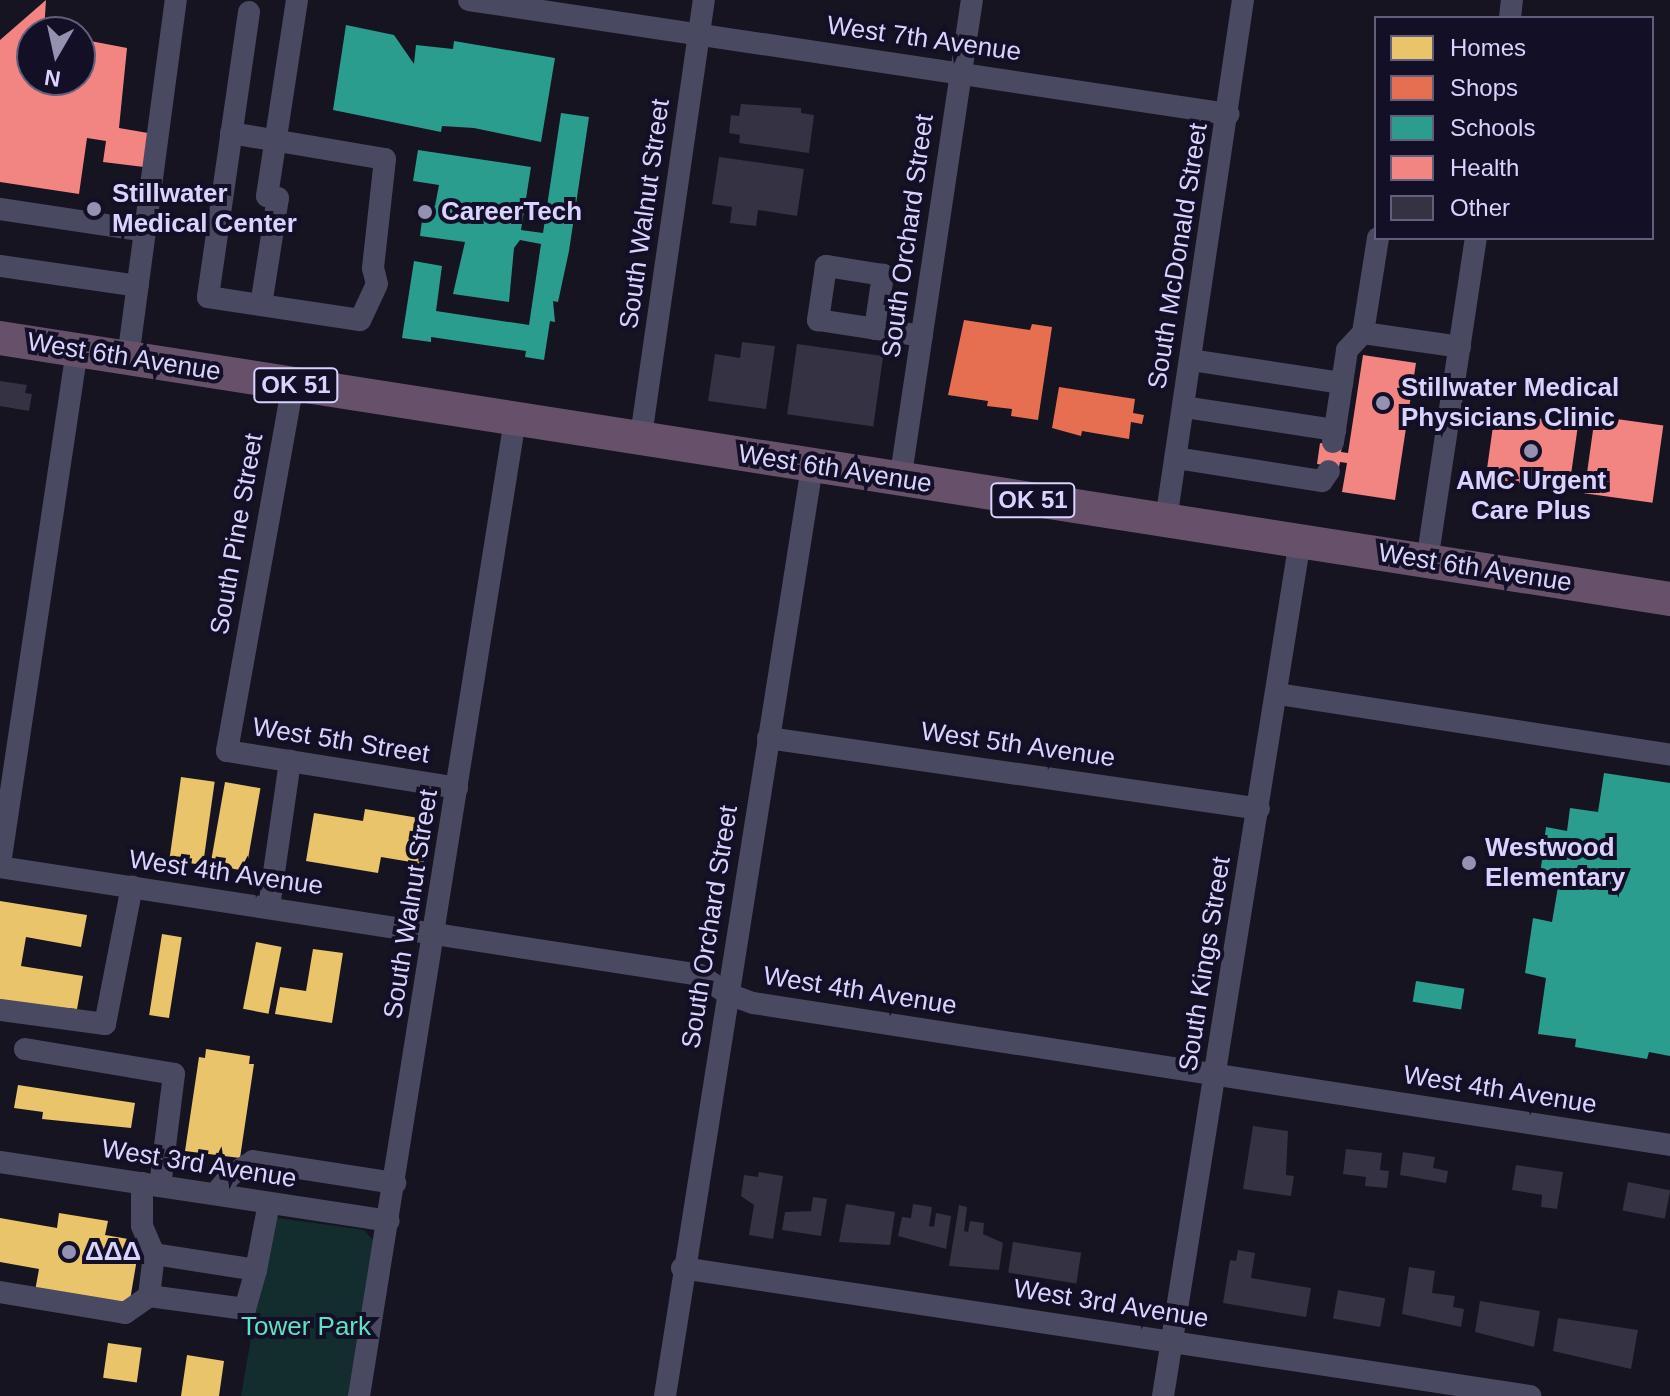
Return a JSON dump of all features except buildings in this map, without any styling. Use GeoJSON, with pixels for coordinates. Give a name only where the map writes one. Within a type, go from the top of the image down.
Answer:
{"type":"FeatureCollection","features":[{"type":"Feature","properties":{"kind":"highway","name":"West 6th Avenue"},"geometry":{"type":"LineString","coordinates":[[0,338],[1670,599]]}},
{"type":"Feature","properties":{"kind":"street"},"geometry":{"type":"LineString","coordinates":[[128,358],[176,0]]}},
{"type":"Feature","properties":{"kind":"street"},"geometry":{"type":"LineString","coordinates":[[261,305],[278,198],[267,196],[297,0]]}},
{"type":"Feature","properties":{"kind":"street","name":"West 7th Avenue"},"geometry":{"type":"LineString","coordinates":[[469,0],[1228,114]]}},
{"type":"Feature","properties":{"kind":"street","name":"South Walnut Street"},"geometry":{"type":"LineString","coordinates":[[641,436],[704,0]]}},
{"type":"Feature","properties":{"kind":"street","name":"South Orchard Street"},"geometry":{"type":"LineString","coordinates":[[900,481],[972,0]]}},
{"type":"Feature","properties":{"kind":"street","name":"South McDonald Street"},"geometry":{"type":"LineString","coordinates":[[1166,520],[1243,0]]}},
{"type":"Feature","properties":{"kind":"street"},"geometry":{"type":"LineString","coordinates":[[231,133],[385,159],[373,268],[377,284],[360,320],[208,297],[231,133],[249,12]]}},
{"type":"Feature","properties":{"kind":"street"},"geometry":{"type":"LineString","coordinates":[[0,209],[145,231]]}},
{"type":"Feature","properties":{"kind":"street"},"geometry":{"type":"LineString","coordinates":[[1184,407],[1334,436],[1347,350],[1363,333],[1378,240]]}},
{"type":"Feature","properties":{"kind":"street"},"geometry":{"type":"LineString","coordinates":[[1427,561],[1476,240]]}},
{"type":"Feature","properties":{"kind":"street"},"geometry":{"type":"LineString","coordinates":[[0,266],[138,286]]}},
{"type":"Feature","properties":{"kind":"street"},"geometry":{"type":"LineString","coordinates":[[875,329],[922,336]]}},
{"type":"Feature","properties":{"kind":"street"},"geometry":{"type":"LineString","coordinates":[[1363,333],[1460,347]]}},
{"type":"Feature","properties":{"kind":"street"},"geometry":{"type":"LineString","coordinates":[[0,866],[77,350]]}},
{"type":"Feature","properties":{"kind":"street"},"geometry":{"type":"LineString","coordinates":[[1191,360],[1342,383]]}},
{"type":"Feature","properties":{"kind":"street","name":"South Pine Street"},"geometry":{"type":"LineString","coordinates":[[236,693],[293,384]]}},
{"type":"Feature","properties":{"kind":"street","name":"South Walnut Street"},"geometry":{"type":"LineString","coordinates":[[359,1396],[515,420]]}},
{"type":"Feature","properties":{"kind":"street"},"geometry":{"type":"LineString","coordinates":[[1176,458],[1322,481],[1329,471]]}},
{"type":"Feature","properties":{"kind":"street","name":"South Orchard Street"},"geometry":{"type":"LineString","coordinates":[[665,1396],[682,1268],[812,467]]}},
{"type":"Feature","properties":{"kind":"street","name":"South Kings Street"},"geometry":{"type":"LineString","coordinates":[[1163,1396],[1278,694],[1300,541]]}},
{"type":"Feature","properties":{"kind":"street","name":"West 5th Street"},"geometry":{"type":"LineString","coordinates":[[236,693],[227,751],[457,788]]}},
{"type":"Feature","properties":{"kind":"street"},"geometry":{"type":"LineString","coordinates":[[1278,694],[1670,755]]}},
{"type":"Feature","properties":{"kind":"street","name":"West 5th Avenue"},"geometry":{"type":"LineString","coordinates":[[768,738],[1259,809]]}},
{"type":"Feature","properties":{"kind":"street"},"geometry":{"type":"LineString","coordinates":[[269,907],[290,761]]}},
{"type":"Feature","properties":{"kind":"street","name":"West 4th Avenue"},"geometry":{"type":"LineString","coordinates":[[0,866],[700,975],[728,994],[753,1003],[1670,1145]]}},
{"type":"Feature","properties":{"kind":"street"},"geometry":{"type":"LineString","coordinates":[[0,1010],[105,1024],[132,887]]}},
{"type":"Feature","properties":{"kind":"street"},"geometry":{"type":"LineString","coordinates":[[25,1049],[174,1074],[142,1226],[154,1254],[149,1296]]}},
{"type":"Feature","properties":{"kind":"street"},"geometry":{"type":"LineString","coordinates":[[215,1194],[231,1175],[253,1161],[395,1183]]}},
{"type":"Feature","properties":{"kind":"street","name":"West 3rd Avenue"},"geometry":{"type":"LineString","coordinates":[[0,1162],[389,1221]]}},
{"type":"Feature","properties":{"kind":"street"},"geometry":{"type":"LineString","coordinates":[[0,1292],[125,1313],[149,1296],[245,1309],[269,1203]]}},
{"type":"Feature","properties":{"kind":"street"},"geometry":{"type":"LineString","coordinates":[[154,1254],[256,1270]]}},
{"type":"Feature","properties":{"kind":"street","name":"West 3rd Avenue"},"geometry":{"type":"LineString","coordinates":[[682,1268],[1530,1396]]}},
{"type":"Feature","properties":{"kind":"green space","name":"Tower Park"},"geometry":{"type":"Polygon","coordinates":[[[272,1217],[364,1230],[373,1240],[348,1396],[241,1396],[272,1217]]]}},
{"type":"Feature","properties":{"kind":"place","name":"Stillwater Medical Center"},"geometry":{"type":"Point","coordinates":[94,209]}},
{"type":"Feature","properties":{"kind":"place","name":"CareerTech"},"geometry":{"type":"Point","coordinates":[425,212]}},
{"type":"Feature","properties":{"kind":"place","name":"Stillwater Medical Physicians Clinic"},"geometry":{"type":"Point","coordinates":[1383,403]}},
{"type":"Feature","properties":{"kind":"place","name":"AMC Urgent Care Plus"},"geometry":{"type":"Point","coordinates":[1531,451]}},
{"type":"Feature","properties":{"kind":"place","name":"Westwood Elementary"},"geometry":{"type":"Point","coordinates":[1469,863]}},
{"type":"Feature","properties":{"kind":"place","name":"ΔΔΔ"},"geometry":{"type":"Point","coordinates":[69,1252]}}]}
